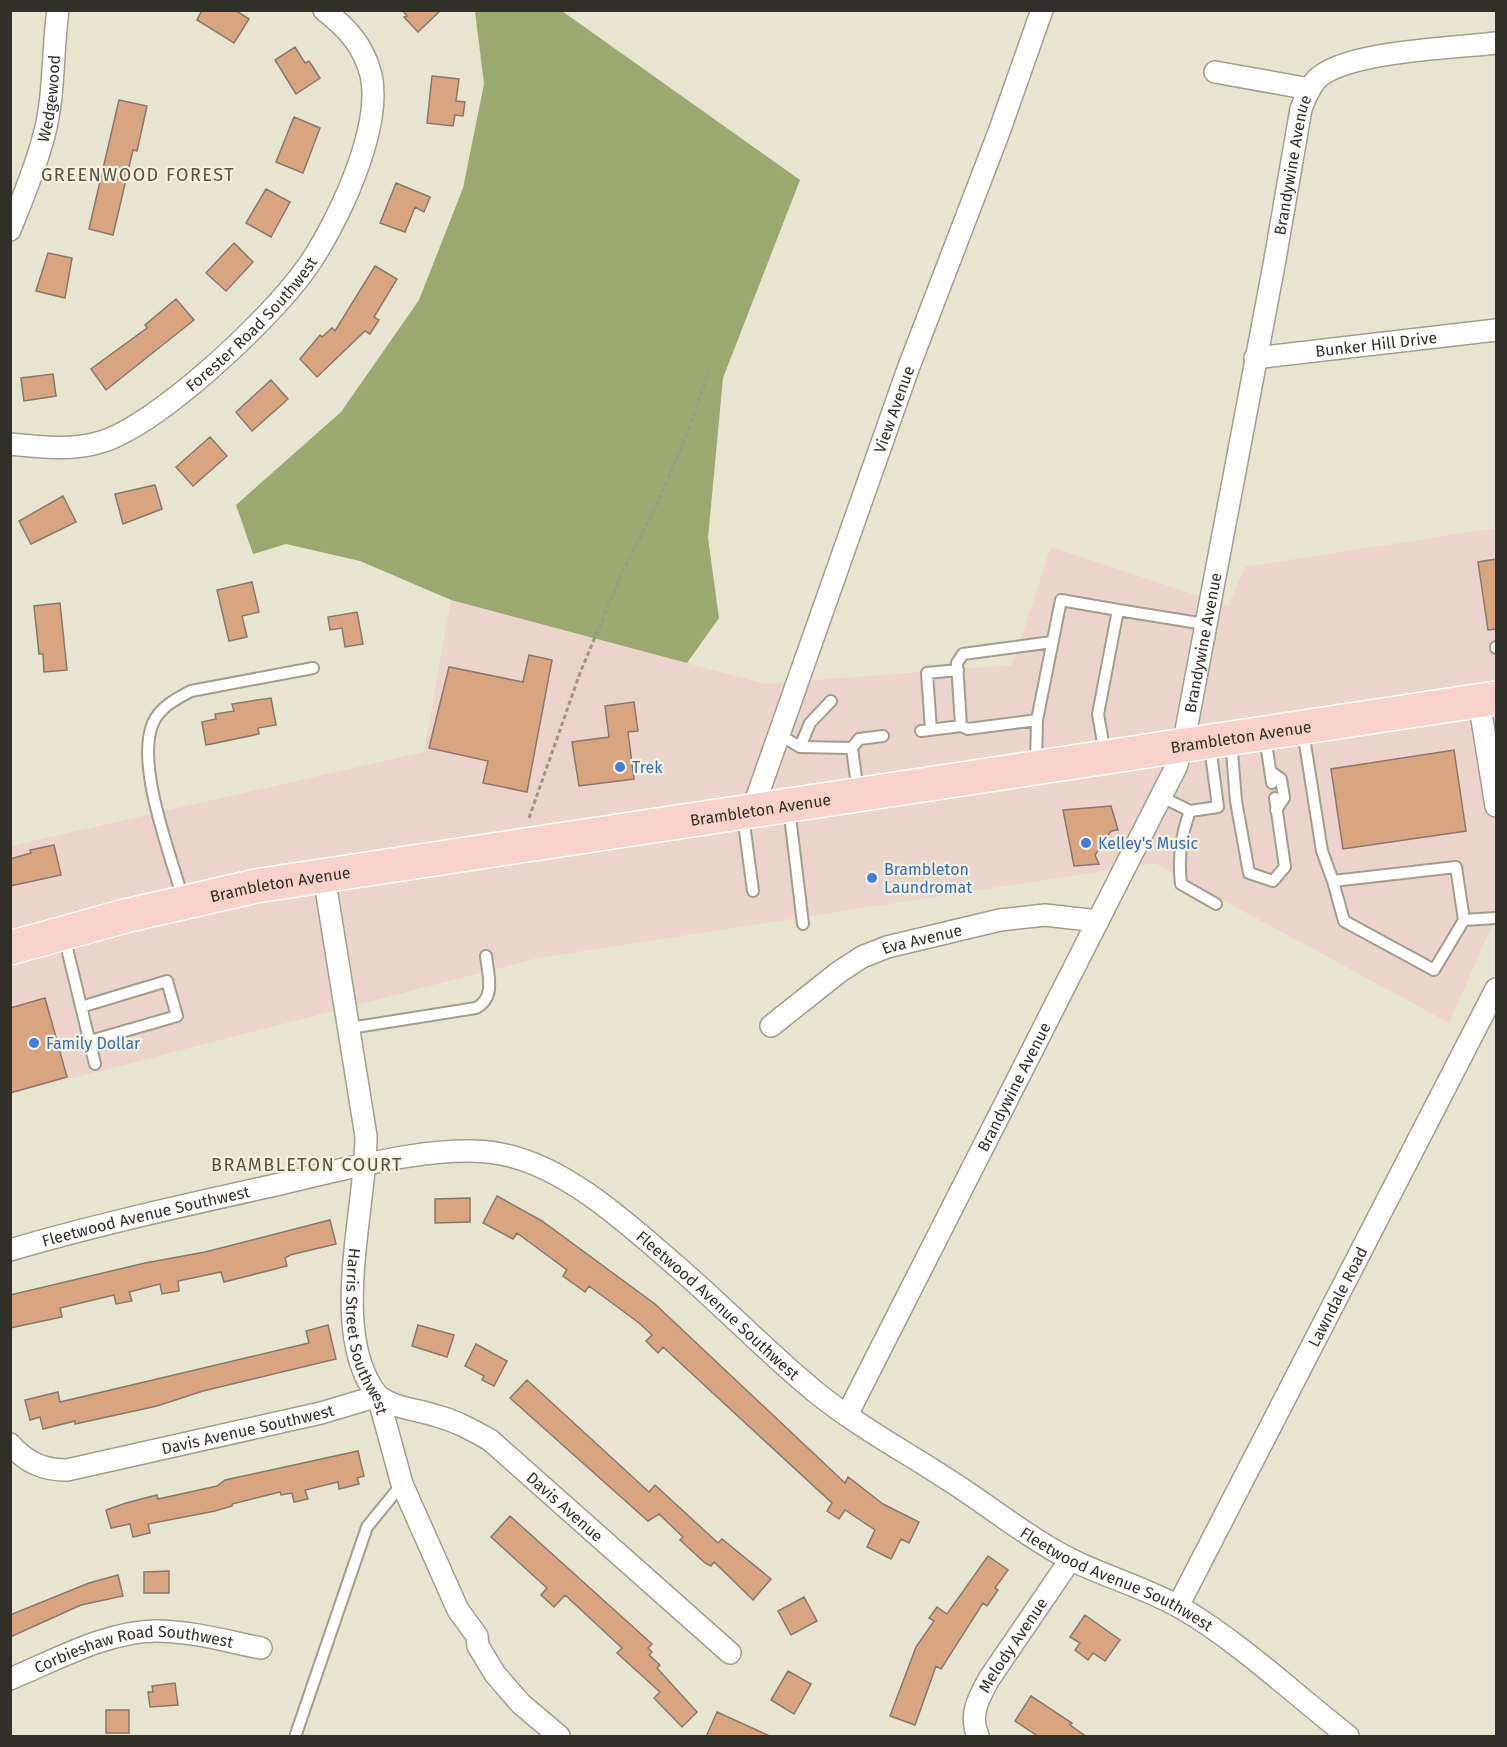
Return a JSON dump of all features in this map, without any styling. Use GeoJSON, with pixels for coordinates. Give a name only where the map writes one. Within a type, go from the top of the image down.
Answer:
{"type":"FeatureCollection","features":[{"type":"Feature","properties":{"kind":"main road","name":"Brambleton Avenue"},"geometry":{"type":"LineString","coordinates":[[19,946],[184,902],[256,886],[1488,700]]}},
{"type":"Feature","properties":{"kind":"street","name":"Wedgewood"},"geometry":{"type":"LineString","coordinates":[[10,230],[19,182],[44,138],[50,107],[53,48],[58,10]]}},
{"type":"Feature","properties":{"kind":"street","name":"Forester Road Southwest"},"geometry":{"type":"LineString","coordinates":[[10,444],[53,448],[101,442],[145,420],[173,400],[283,298],[324,239],[363,155],[373,97],[371,77],[356,41],[344,26],[324,10]]}},
{"type":"Feature","properties":{"kind":"street","name":"View Avenue"},"geometry":{"type":"LineString","coordinates":[[747,812],[778,734],[908,369],[999,132],[1042,10]]}},
{"type":"Feature","properties":{"kind":"street","name":"Brandywine Avenue"},"geometry":{"type":"LineString","coordinates":[[847,1415],[1161,796],[1208,743],[1204,624],[1301,110],[1310,89],[1316,80],[1329,70],[1349,62],[1497,43]]}},
{"type":"Feature","properties":{"kind":"street","name":"Brandywine Avenue"},"geometry":{"type":"LineString","coordinates":[[1215,72],[1310,89]]}},
{"type":"Feature","properties":{"kind":"street","name":"Bunker Hill Drive"},"geometry":{"type":"LineString","coordinates":[[1256,358],[1497,330]]}},
{"type":"Feature","properties":{"kind":"street"},"geometry":{"type":"LineString","coordinates":[[1488,700],[1497,806]]}},
{"type":"Feature","properties":{"kind":"street","name":"Harris Street Southwest"},"geometry":{"type":"LineString","coordinates":[[324,876],[366,1136],[366,1164],[352,1281],[352,1310],[363,1370],[370,1386],[378,1396],[402,1484],[458,1610],[477,1636],[478,1646],[495,1674],[521,1704],[559,1737]]}},
{"type":"Feature","properties":{"kind":"street","name":"Eva Avenue"},"geometry":{"type":"LineString","coordinates":[[771,1026],[839,972],[862,957],[887,947],[1000,920],[1045,915],[1098,921]]}},
{"type":"Feature","properties":{"kind":"street","name":"Lawndale Road"},"geometry":{"type":"LineString","coordinates":[[1178,1606],[1497,989]]}},
{"type":"Feature","properties":{"kind":"street","name":"Fleetwood Avenue Southwest"},"geometry":{"type":"LineString","coordinates":[[10,1250],[208,1200],[366,1164],[450,1152],[498,1153],[526,1160],[550,1170],[584,1192],[658,1251],[785,1366],[847,1415],[1070,1560],[1178,1606],[1225,1638],[1348,1737]]}},
{"type":"Feature","properties":{"kind":"street","name":"Davis Avenue Southwest"},"geometry":{"type":"LineString","coordinates":[[10,1444],[20,1455],[35,1465],[50,1470],[67,1470],[117,1461],[321,1413],[378,1396]]}},
{"type":"Feature","properties":{"kind":"street","name":"Davis Avenue"},"geometry":{"type":"LineString","coordinates":[[378,1396],[389,1404],[436,1415],[463,1425],[490,1440],[730,1653]]}},
{"type":"Feature","properties":{"kind":"street","name":"Melody Avenue"},"geometry":{"type":"LineString","coordinates":[[978,1737],[973,1717],[983,1689],[1070,1560]]}},
{"type":"Feature","properties":{"kind":"street","name":"Corbieshaw Road Southwest"},"geometry":{"type":"LineString","coordinates":[[10,1679],[126,1635],[154,1631],[183,1633],[261,1648]]}},
{"type":"Feature","properties":{"kind":"lane"},"geometry":{"type":"LineString","coordinates":[[1036,767],[1037,720],[1061,600],[1204,624]]}},
{"type":"Feature","properties":{"kind":"lane"},"geometry":{"type":"LineString","coordinates":[[1106,758],[1098,714],[1118,610]]}},
{"type":"Feature","properties":{"kind":"lane"},"geometry":{"type":"LineString","coordinates":[[961,726],[957,663],[963,654],[1052,642]]}},
{"type":"Feature","properties":{"kind":"lane"},"geometry":{"type":"LineString","coordinates":[[184,902],[150,783],[148,758],[153,723],[167,706],[191,692],[313,668]]}},
{"type":"Feature","properties":{"kind":"lane"},"geometry":{"type":"LineString","coordinates":[[958,670],[927,673],[926,731],[961,726],[968,729],[1037,720]]}},
{"type":"Feature","properties":{"kind":"lane"},"geometry":{"type":"LineString","coordinates":[[800,747],[810,723],[831,701]]}},
{"type":"Feature","properties":{"kind":"lane"},"geometry":{"type":"LineString","coordinates":[[1302,728],[1322,851],[1334,881],[1344,921],[1434,970],[1464,920],[1456,867],[1334,881]]}},
{"type":"Feature","properties":{"kind":"lane"},"geometry":{"type":"LineString","coordinates":[[778,734],[800,747],[852,748]]}},
{"type":"Feature","properties":{"kind":"lane"},"geometry":{"type":"LineString","coordinates":[[1265,734],[1272,783]]}},
{"type":"Feature","properties":{"kind":"lane"},"geometry":{"type":"LineString","coordinates":[[858,795],[852,748],[859,739],[883,736]]}},
{"type":"Feature","properties":{"kind":"lane"},"geometry":{"type":"LineString","coordinates":[[1208,743],[1236,801],[1249,873],[1273,881],[1285,867],[1275,798]]}},
{"type":"Feature","properties":{"kind":"lane"},"geometry":{"type":"LineString","coordinates":[[1161,796],[1190,811],[1218,807],[1208,743]]}},
{"type":"Feature","properties":{"kind":"lane"},"geometry":{"type":"LineString","coordinates":[[1270,771],[1281,779],[1284,798],[1276,810]]}},
{"type":"Feature","properties":{"kind":"lane"},"geometry":{"type":"LineString","coordinates":[[789,805],[803,924]]}},
{"type":"Feature","properties":{"kind":"lane"},"geometry":{"type":"LineString","coordinates":[[1190,811],[1182,833],[1178,860],[1181,884],[1216,904]]}},
{"type":"Feature","properties":{"kind":"lane"},"geometry":{"type":"LineString","coordinates":[[747,812],[753,891]]}},
{"type":"Feature","properties":{"kind":"lane"},"geometry":{"type":"LineString","coordinates":[[1464,920],[1497,918]]}},
{"type":"Feature","properties":{"kind":"lane"},"geometry":{"type":"LineString","coordinates":[[63,933],[95,1064]]}},
{"type":"Feature","properties":{"kind":"lane"},"geometry":{"type":"LineString","coordinates":[[350,1028],[476,1008],[483,1004],[489,992],[486,956]]}},
{"type":"Feature","properties":{"kind":"lane"},"geometry":{"type":"LineString","coordinates":[[81,1007],[167,981],[177,1016],[90,1041]]}},
{"type":"Feature","properties":{"kind":"lane"},"geometry":{"type":"LineString","coordinates":[[296,1734],[367,1527],[402,1484]]}},
{"type":"Feature","properties":{"kind":"path"},"geometry":{"type":"LineString","coordinates":[[520,846],[580,673],[621,575],[656,506],[681,448],[711,365]]}},
{"type":"Feature","properties":{"kind":"shaded area"},"geometry":{"type":"Polygon","coordinates":[[[1496,528],[1496,916],[1449,1023],[1155,863],[538,958],[11,1094],[11,846],[424,752],[451,600],[765,684],[1012,665],[1051,547],[1229,606],[1245,567],[1496,528]]]}},
{"type":"Feature","properties":{"kind":"green space"},"geometry":{"type":"Polygon","coordinates":[[[475,11],[562,11],[800,180],[723,378],[708,538],[719,618],[687,663],[451,600],[360,561],[286,544],[253,554],[236,505],[341,412],[419,300],[463,188],[484,84],[475,11]]]}},
{"type":"Feature","properties":{"kind":"building"},"geometry":{"type":"Polygon","coordinates":[[[202,10],[235,10],[249,19],[234,43],[197,20],[202,10]]]}},
{"type":"Feature","properties":{"kind":"building"},"geometry":{"type":"Polygon","coordinates":[[[402,10],[441,10],[418,32],[404,17],[407,16],[402,10]]]}},
{"type":"Feature","properties":{"kind":"building"},"geometry":{"type":"Polygon","coordinates":[[[295,47],[305,63],[309,61],[320,78],[296,94],[275,60],[295,47]]]}},
{"type":"Feature","properties":{"kind":"building"},"geometry":{"type":"Polygon","coordinates":[[[432,76],[459,79],[456,101],[465,102],[463,116],[455,115],[453,126],[427,123],[432,76]]]}},
{"type":"Feature","properties":{"kind":"building"},"geometry":{"type":"Polygon","coordinates":[[[119,100],[147,106],[137,151],[133,150],[113,235],[89,229],[119,100]]]}},
{"type":"Feature","properties":{"kind":"building"},"geometry":{"type":"Polygon","coordinates":[[[294,117],[320,128],[303,173],[276,162],[294,117]]]}},
{"type":"Feature","properties":{"kind":"building"},"geometry":{"type":"Polygon","coordinates":[[[396,183],[430,197],[424,212],[415,207],[405,232],[380,223],[396,183]]]}},
{"type":"Feature","properties":{"kind":"building"},"geometry":{"type":"Polygon","coordinates":[[[266,189],[290,202],[271,237],[246,223],[266,189]]]}},
{"type":"Feature","properties":{"kind":"building"},"geometry":{"type":"Polygon","coordinates":[[[234,243],[253,262],[226,291],[206,273],[234,243]]]}},
{"type":"Feature","properties":{"kind":"building"},"geometry":{"type":"Polygon","coordinates":[[[48,253],[72,258],[65,298],[36,291],[48,253]]]}},
{"type":"Feature","properties":{"kind":"building"},"geometry":{"type":"Polygon","coordinates":[[[375,266],[397,279],[374,317],[379,320],[370,334],[365,331],[317,377],[300,359],[320,335],[322,337],[332,328],[335,331],[375,266]]]}},
{"type":"Feature","properties":{"kind":"building"},"geometry":{"type":"Polygon","coordinates":[[[176,299],[194,320],[106,390],[91,369],[147,328],[145,325],[176,299]]]}},
{"type":"Feature","properties":{"kind":"building"},"geometry":{"type":"Polygon","coordinates":[[[53,374],[56,396],[24,401],[21,378],[53,374]]]}},
{"type":"Feature","properties":{"kind":"building"},"geometry":{"type":"Polygon","coordinates":[[[271,380],[288,399],[252,431],[236,412],[271,380]]]}},
{"type":"Feature","properties":{"kind":"building"},"geometry":{"type":"Polygon","coordinates":[[[210,437],[227,456],[193,486],[176,467],[210,437]]]}},
{"type":"Feature","properties":{"kind":"building"},"geometry":{"type":"Polygon","coordinates":[[[155,485],[162,509],[123,524],[115,494],[155,485]]]}},
{"type":"Feature","properties":{"kind":"building"},"geometry":{"type":"Polygon","coordinates":[[[63,496],[76,522],[31,544],[19,521],[63,496]]]}},
{"type":"Feature","properties":{"kind":"building"},"geometry":{"type":"Polygon","coordinates":[[[1497,559],[1497,629],[1488,630],[1478,562],[1497,559]]]}},
{"type":"Feature","properties":{"kind":"building"},"geometry":{"type":"Polygon","coordinates":[[[252,582],[259,612],[242,616],[247,637],[229,641],[217,590],[252,582]]]}},
{"type":"Feature","properties":{"kind":"building"},"geometry":{"type":"Polygon","coordinates":[[[60,603],[67,670],[44,672],[43,654],[39,654],[34,606],[60,603]]]}},
{"type":"Feature","properties":{"kind":"building"},"geometry":{"type":"Polygon","coordinates":[[[357,612],[363,644],[345,647],[342,628],[330,630],[328,617],[357,612]]]}},
{"type":"Feature","properties":{"kind":"building"},"geometry":{"type":"Polygon","coordinates":[[[529,655],[552,660],[527,792],[483,783],[488,761],[429,748],[449,667],[523,682],[529,655]]]}},
{"type":"Feature","properties":{"kind":"building"},"geometry":{"type":"Polygon","coordinates":[[[271,698],[276,725],[258,728],[259,734],[206,745],[202,722],[216,719],[215,714],[234,711],[232,704],[271,698]]]}},
{"type":"Feature","properties":{"kind":"building"},"geometry":{"type":"Polygon","coordinates":[[[634,702],[638,731],[628,732],[634,779],[579,786],[572,742],[609,737],[605,706],[634,702]]]}},
{"type":"Feature","properties":{"kind":"building"},"geometry":{"type":"Polygon","coordinates":[[[1454,750],[1466,831],[1343,849],[1331,769],[1454,750]]]}},
{"type":"Feature","properties":{"kind":"building","name":"Kelley's Music"},"geometry":{"type":"Polygon","coordinates":[[[1111,806],[1118,830],[1111,831],[1095,855],[1099,864],[1074,866],[1063,810],[1111,806]]]}},
{"type":"Feature","properties":{"kind":"building"},"geometry":{"type":"Polygon","coordinates":[[[54,845],[61,875],[10,886],[10,859],[31,853],[30,850],[54,845]]]}},
{"type":"Feature","properties":{"kind":"building","name":"Family Dollar"},"geometry":{"type":"Polygon","coordinates":[[[45,998],[67,1077],[10,1093],[10,1008],[45,998]]]}},
{"type":"Feature","properties":{"kind":"building"},"geometry":{"type":"Polygon","coordinates":[[[497,1196],[542,1221],[655,1304],[845,1483],[848,1477],[883,1504],[919,1522],[909,1543],[901,1539],[891,1559],[867,1547],[875,1530],[845,1510],[839,1519],[827,1511],[832,1503],[663,1347],[658,1353],[646,1341],[652,1335],[639,1323],[589,1286],[585,1292],[563,1276],[567,1270],[517,1233],[513,1239],[483,1223],[497,1196]]]}},
{"type":"Feature","properties":{"kind":"building"},"geometry":{"type":"Polygon","coordinates":[[[470,1198],[470,1222],[435,1223],[435,1199],[470,1198]]]}},
{"type":"Feature","properties":{"kind":"building"},"geometry":{"type":"Polygon","coordinates":[[[330,1220],[336,1244],[290,1255],[285,1258],[287,1266],[224,1282],[221,1272],[178,1281],[179,1291],[162,1294],[160,1284],[129,1292],[132,1301],[116,1304],[114,1295],[60,1308],[62,1317],[10,1328],[10,1295],[145,1263],[205,1252],[330,1220]]]}},
{"type":"Feature","properties":{"kind":"building"},"geometry":{"type":"Polygon","coordinates":[[[328,1325],[336,1359],[203,1391],[157,1406],[75,1424],[75,1421],[43,1429],[40,1417],[30,1420],[25,1400],[58,1392],[60,1402],[309,1343],[306,1331],[328,1325]]]}},
{"type":"Feature","properties":{"kind":"building"},"geometry":{"type":"Polygon","coordinates":[[[418,1325],[454,1335],[447,1357],[412,1346],[418,1325]]]}},
{"type":"Feature","properties":{"kind":"building"},"geometry":{"type":"Polygon","coordinates":[[[476,1344],[507,1361],[494,1386],[482,1380],[484,1376],[465,1366],[476,1344]]]}},
{"type":"Feature","properties":{"kind":"building"},"geometry":{"type":"Polygon","coordinates":[[[527,1380],[649,1492],[655,1485],[718,1543],[722,1539],[771,1579],[753,1600],[714,1562],[711,1566],[705,1563],[680,1540],[683,1537],[659,1514],[648,1521],[510,1398],[527,1380]]]}},
{"type":"Feature","properties":{"kind":"building"},"geometry":{"type":"Polygon","coordinates":[[[358,1451],[364,1476],[357,1478],[359,1484],[339,1489],[338,1482],[305,1490],[308,1499],[294,1502],[292,1493],[281,1495],[280,1492],[232,1504],[232,1506],[215,1511],[148,1524],[150,1533],[133,1537],[130,1524],[111,1528],[106,1510],[157,1495],[158,1499],[217,1486],[225,1480],[358,1451]]]}},
{"type":"Feature","properties":{"kind":"building"},"geometry":{"type":"Polygon","coordinates":[[[510,1516],[652,1644],[648,1648],[652,1652],[649,1655],[660,1665],[657,1668],[697,1712],[682,1727],[654,1698],[660,1692],[617,1653],[622,1648],[565,1595],[554,1607],[541,1595],[547,1588],[491,1537],[510,1516]]]}},
{"type":"Feature","properties":{"kind":"building"},"geometry":{"type":"Polygon","coordinates":[[[988,1556],[1008,1570],[995,1588],[998,1590],[987,1606],[983,1603],[941,1669],[936,1666],[915,1725],[890,1716],[916,1647],[934,1621],[929,1618],[937,1607],[947,1614],[988,1556]]]}},
{"type":"Feature","properties":{"kind":"building"},"geometry":{"type":"Polygon","coordinates":[[[169,1571],[169,1593],[144,1593],[144,1572],[169,1571]]]}},
{"type":"Feature","properties":{"kind":"building"},"geometry":{"type":"Polygon","coordinates":[[[118,1575],[123,1596],[81,1605],[10,1637],[10,1615],[89,1583],[118,1575]]]}},
{"type":"Feature","properties":{"kind":"building"},"geometry":{"type":"Polygon","coordinates":[[[804,1597],[817,1621],[791,1635],[778,1611],[804,1597]]]}},
{"type":"Feature","properties":{"kind":"building"},"geometry":{"type":"Polygon","coordinates":[[[1085,1615],[1120,1640],[1105,1661],[1093,1653],[1088,1660],[1075,1650],[1080,1643],[1070,1637],[1085,1615]]]}},
{"type":"Feature","properties":{"kind":"building"},"geometry":{"type":"Polygon","coordinates":[[[788,1671],[811,1684],[794,1714],[771,1700],[788,1671]]]}},
{"type":"Feature","properties":{"kind":"building"},"geometry":{"type":"Polygon","coordinates":[[[175,1683],[178,1705],[150,1707],[148,1692],[153,1692],[152,1686],[175,1683]]]}},
{"type":"Feature","properties":{"kind":"building"},"geometry":{"type":"Polygon","coordinates":[[[1031,1696],[1072,1723],[1070,1725],[1087,1737],[1039,1737],[1015,1721],[1031,1696]]]}},
{"type":"Feature","properties":{"kind":"building"},"geometry":{"type":"Polygon","coordinates":[[[106,1710],[129,1710],[129,1733],[106,1733],[106,1710]]]}},
{"type":"Feature","properties":{"kind":"building"},"geometry":{"type":"Polygon","coordinates":[[[717,1712],[772,1737],[706,1737],[717,1712]]]}},
{"type":"Feature","properties":{"kind":"place","name":"Trek"},"geometry":{"type":"Point","coordinates":[620,767]}},
{"type":"Feature","properties":{"kind":"place","name":"Kelley's Music"},"geometry":{"type":"Point","coordinates":[1086,843]}},
{"type":"Feature","properties":{"kind":"place","name":"Brambleton Laundromat"},"geometry":{"type":"Point","coordinates":[872,878]}},
{"type":"Feature","properties":{"kind":"place","name":"Family Dollar"},"geometry":{"type":"Point","coordinates":[34,1043]}},
{"type":"Feature","properties":{"kind":"district","name":"GREENWOOD FOREST"},"geometry":{"type":"Point","coordinates":[138,175]}},
{"type":"Feature","properties":{"kind":"district","name":"BRAMBLETON COURT"},"geometry":{"type":"Point","coordinates":[307,1165]}}]}
